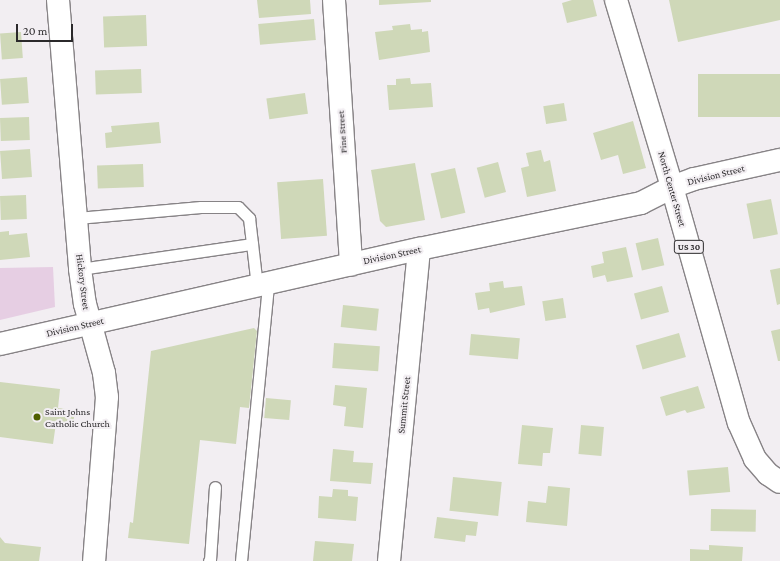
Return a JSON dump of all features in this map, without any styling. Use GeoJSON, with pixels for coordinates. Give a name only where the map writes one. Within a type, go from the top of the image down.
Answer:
{"type":"FeatureCollection","features":[{"type":"Feature","properties":{"kind":"street","name":"Hickory Street"},"geometry":{"type":"LineString","coordinates":[[58,0],[77,218],[80,270],[85,304],[104,373],[107,397],[94,561]]}},
{"type":"Feature","properties":{"kind":"street","name":"Pine Street"},"geometry":{"type":"LineString","coordinates":[[334,0],[351,264]]}},
{"type":"Feature","properties":{"kind":"street","name":"North Center Street"},"geometry":{"type":"LineString","coordinates":[[616,0],[672,187],[739,423],[755,459],[768,474],[780,482]]}},
{"type":"Feature","properties":{"kind":"street","name":"Division Street"},"geometry":{"type":"LineString","coordinates":[[0,344],[419,249],[641,203],[672,187],[694,179],[780,160]]}},
{"type":"Feature","properties":{"kind":"street","name":"Summit Street"},"geometry":{"type":"LineString","coordinates":[[388,561],[419,249]]}},
{"type":"Feature","properties":{"kind":"lane"},"geometry":{"type":"LineString","coordinates":[[77,218],[201,207],[238,207],[249,218],[252,244],[262,285],[241,561]]}},
{"type":"Feature","properties":{"kind":"lane"},"geometry":{"type":"LineString","coordinates":[[80,270],[252,244]]}},
{"type":"Feature","properties":{"kind":"lane"},"geometry":{"type":"LineString","coordinates":[[209,561],[215,487]]}},
{"type":"Feature","properties":{"kind":"shaded area"},"geometry":{"type":"Polygon","coordinates":[[[53,267],[55,307],[0,320],[0,268],[53,267]]]}},
{"type":"Feature","properties":{"kind":"building"},"geometry":{"type":"Polygon","coordinates":[[[257,0],[310,0],[311,14],[259,18],[257,0]]]}},
{"type":"Feature","properties":{"kind":"building"},"geometry":{"type":"Polygon","coordinates":[[[379,0],[431,0],[431,2],[379,5],[379,0]]]}},
{"type":"Feature","properties":{"kind":"building"},"geometry":{"type":"Polygon","coordinates":[[[572,0],[593,0],[597,16],[567,23],[562,3],[572,0]]]}},
{"type":"Feature","properties":{"kind":"building"},"geometry":{"type":"Polygon","coordinates":[[[669,0],[780,0],[780,20],[678,42],[669,0]]]}},
{"type":"Feature","properties":{"kind":"building"},"geometry":{"type":"Polygon","coordinates":[[[146,15],[147,46],[104,47],[103,17],[146,15]]]}},
{"type":"Feature","properties":{"kind":"building"},"geometry":{"type":"Polygon","coordinates":[[[314,19],[316,40],[260,45],[258,24],[314,19]]]}},
{"type":"Feature","properties":{"kind":"building"},"geometry":{"type":"Polygon","coordinates":[[[410,24],[411,30],[422,29],[422,32],[428,31],[430,52],[379,60],[375,32],[393,30],[392,26],[410,24]]]}},
{"type":"Feature","properties":{"kind":"building"},"geometry":{"type":"Polygon","coordinates":[[[21,32],[23,58],[2,59],[0,33],[21,32]]]}},
{"type":"Feature","properties":{"kind":"building"},"geometry":{"type":"Polygon","coordinates":[[[141,69],[142,93],[96,95],[95,71],[141,69]]]}},
{"type":"Feature","properties":{"kind":"building"},"geometry":{"type":"Polygon","coordinates":[[[698,74],[780,74],[780,117],[698,117],[698,74]]]}},
{"type":"Feature","properties":{"kind":"building"},"geometry":{"type":"Polygon","coordinates":[[[27,77],[29,103],[2,105],[0,79],[27,77]]]}},
{"type":"Feature","properties":{"kind":"building"},"geometry":{"type":"Polygon","coordinates":[[[410,78],[411,84],[431,83],[433,107],[389,110],[387,85],[396,85],[396,79],[410,78]]]}},
{"type":"Feature","properties":{"kind":"building"},"geometry":{"type":"Polygon","coordinates":[[[305,93],[308,114],[269,119],[266,98],[305,93]]]}},
{"type":"Feature","properties":{"kind":"building"},"geometry":{"type":"Polygon","coordinates":[[[564,103],[567,121],[546,124],[543,106],[564,103]]]}},
{"type":"Feature","properties":{"kind":"building"},"geometry":{"type":"Polygon","coordinates":[[[29,117],[30,140],[1,141],[0,118],[29,117]]]}},
{"type":"Feature","properties":{"kind":"building"},"geometry":{"type":"Polygon","coordinates":[[[633,121],[646,168],[623,174],[618,155],[601,160],[593,133],[633,121]]]}},
{"type":"Feature","properties":{"kind":"building"},"geometry":{"type":"Polygon","coordinates":[[[159,122],[161,143],[106,148],[105,133],[112,132],[111,126],[159,122]]]}},
{"type":"Feature","properties":{"kind":"building"},"geometry":{"type":"Polygon","coordinates":[[[30,149],[32,177],[2,179],[0,151],[30,149]]]}},
{"type":"Feature","properties":{"kind":"building"},"geometry":{"type":"Polygon","coordinates":[[[541,150],[544,162],[550,160],[556,191],[527,197],[521,168],[529,166],[526,153],[541,150]]]}},
{"type":"Feature","properties":{"kind":"building"},"geometry":{"type":"Polygon","coordinates":[[[498,162],[506,192],[485,198],[477,168],[498,162]]]}},
{"type":"Feature","properties":{"kind":"building"},"geometry":{"type":"Polygon","coordinates":[[[415,163],[425,220],[386,227],[380,221],[371,170],[415,163]]]}},
{"type":"Feature","properties":{"kind":"building"},"geometry":{"type":"Polygon","coordinates":[[[143,164],[144,187],[98,189],[97,166],[143,164]]]}},
{"type":"Feature","properties":{"kind":"building"},"geometry":{"type":"Polygon","coordinates":[[[455,168],[465,213],[441,218],[431,174],[455,168]]]}},
{"type":"Feature","properties":{"kind":"building"},"geometry":{"type":"Polygon","coordinates":[[[323,179],[327,236],[281,239],[277,182],[323,179]]]}},
{"type":"Feature","properties":{"kind":"building"},"geometry":{"type":"Polygon","coordinates":[[[26,195],[27,219],[1,220],[0,196],[26,195]]]}},
{"type":"Feature","properties":{"kind":"building"},"geometry":{"type":"Polygon","coordinates":[[[771,199],[778,234],[753,239],[746,204],[771,199]]]}},
{"type":"Feature","properties":{"kind":"building"},"geometry":{"type":"Polygon","coordinates":[[[9,231],[9,235],[27,233],[30,257],[0,260],[0,232],[9,231]]]}},
{"type":"Feature","properties":{"kind":"building"},"geometry":{"type":"Polygon","coordinates":[[[658,238],[664,265],[642,270],[636,243],[658,238]]]}},
{"type":"Feature","properties":{"kind":"building"},"geometry":{"type":"Polygon","coordinates":[[[626,247],[633,277],[607,282],[605,275],[593,278],[591,266],[604,263],[602,252],[626,247]]]}},
{"type":"Feature","properties":{"kind":"building"},"geometry":{"type":"Polygon","coordinates":[[[780,268],[780,304],[777,305],[770,270],[780,268]]]}},
{"type":"Feature","properties":{"kind":"building"},"geometry":{"type":"Polygon","coordinates":[[[503,281],[504,288],[522,286],[525,305],[490,313],[489,308],[478,310],[475,293],[490,291],[489,283],[503,281]]]}},
{"type":"Feature","properties":{"kind":"building"},"geometry":{"type":"Polygon","coordinates":[[[662,286],[669,312],[641,320],[634,294],[662,286]]]}},
{"type":"Feature","properties":{"kind":"building"},"geometry":{"type":"Polygon","coordinates":[[[563,298],[566,318],[545,321],[542,301],[563,298]]]}},
{"type":"Feature","properties":{"kind":"building"},"geometry":{"type":"Polygon","coordinates":[[[343,305],[379,309],[377,331],[341,327],[343,305]]]}},
{"type":"Feature","properties":{"kind":"building"},"geometry":{"type":"Polygon","coordinates":[[[254,328],[257,331],[249,408],[240,407],[236,444],[200,440],[189,544],[128,538],[130,522],[133,523],[151,351],[254,328]]]}},
{"type":"Feature","properties":{"kind":"building"},"geometry":{"type":"Polygon","coordinates":[[[780,329],[780,361],[778,361],[771,331],[780,329]]]}},
{"type":"Feature","properties":{"kind":"building"},"geometry":{"type":"Polygon","coordinates":[[[679,333],[686,357],[643,369],[636,345],[679,333]]]}},
{"type":"Feature","properties":{"kind":"building"},"geometry":{"type":"Polygon","coordinates":[[[471,334],[520,338],[518,359],[469,355],[471,334]]]}},
{"type":"Feature","properties":{"kind":"building"},"geometry":{"type":"Polygon","coordinates":[[[334,343],[380,346],[378,371],[332,368],[334,343]]]}},
{"type":"Feature","properties":{"kind":"building","name":"Saint Johns Catholic Church"},"geometry":{"type":"Polygon","coordinates":[[[0,382],[60,389],[58,408],[75,410],[73,425],[56,423],[53,444],[0,437],[0,382]]]}},
{"type":"Feature","properties":{"kind":"building"},"geometry":{"type":"Polygon","coordinates":[[[335,385],[367,388],[363,428],[344,426],[346,407],[333,405],[335,385]]]}},
{"type":"Feature","properties":{"kind":"building"},"geometry":{"type":"Polygon","coordinates":[[[698,386],[705,408],[687,413],[685,410],[666,416],[660,397],[698,386]]]}},
{"type":"Feature","properties":{"kind":"building"},"geometry":{"type":"Polygon","coordinates":[[[266,398],[291,400],[289,420],[264,418],[266,398]]]}},
{"type":"Feature","properties":{"kind":"building"},"geometry":{"type":"Polygon","coordinates":[[[522,425],[553,428],[550,453],[543,453],[542,466],[518,464],[522,425]]]}},
{"type":"Feature","properties":{"kind":"building"},"geometry":{"type":"Polygon","coordinates":[[[581,425],[604,427],[601,456],[578,454],[581,425]]]}},
{"type":"Feature","properties":{"kind":"building"},"geometry":{"type":"Polygon","coordinates":[[[333,449],[354,451],[353,462],[373,463],[371,484],[330,481],[333,449]]]}},
{"type":"Feature","properties":{"kind":"building"},"geometry":{"type":"Polygon","coordinates":[[[728,467],[730,492],[689,495],[687,471],[728,467]]]}},
{"type":"Feature","properties":{"kind":"building"},"geometry":{"type":"Polygon","coordinates":[[[453,477],[502,482],[498,516],[449,511],[453,477]]]}},
{"type":"Feature","properties":{"kind":"building"},"geometry":{"type":"Polygon","coordinates":[[[548,486],[570,488],[567,526],[526,522],[528,501],[546,503],[548,486]]]}},
{"type":"Feature","properties":{"kind":"building"},"geometry":{"type":"Polygon","coordinates":[[[333,489],[348,490],[348,496],[358,497],[356,521],[318,518],[319,496],[332,497],[333,489]]]}},
{"type":"Feature","properties":{"kind":"building"},"geometry":{"type":"Polygon","coordinates":[[[711,509],[756,510],[756,532],[711,531],[711,509]]]}},
{"type":"Feature","properties":{"kind":"building"},"geometry":{"type":"Polygon","coordinates":[[[437,517],[478,522],[476,536],[466,535],[465,542],[434,538],[437,517]]]}},
{"type":"Feature","properties":{"kind":"building"},"geometry":{"type":"Polygon","coordinates":[[[0,537],[5,543],[41,547],[39,561],[0,561],[0,537]]]}},
{"type":"Feature","properties":{"kind":"building"},"geometry":{"type":"Polygon","coordinates":[[[315,541],[354,544],[352,561],[313,561],[315,541]]]}},
{"type":"Feature","properties":{"kind":"building"},"geometry":{"type":"Polygon","coordinates":[[[709,545],[743,547],[742,561],[690,561],[690,549],[709,550],[709,545]]]}},
{"type":"Feature","properties":{"kind":"place","name":"Saint Johns Catholic Church"},"geometry":{"type":"Point","coordinates":[37,417]}}]}
